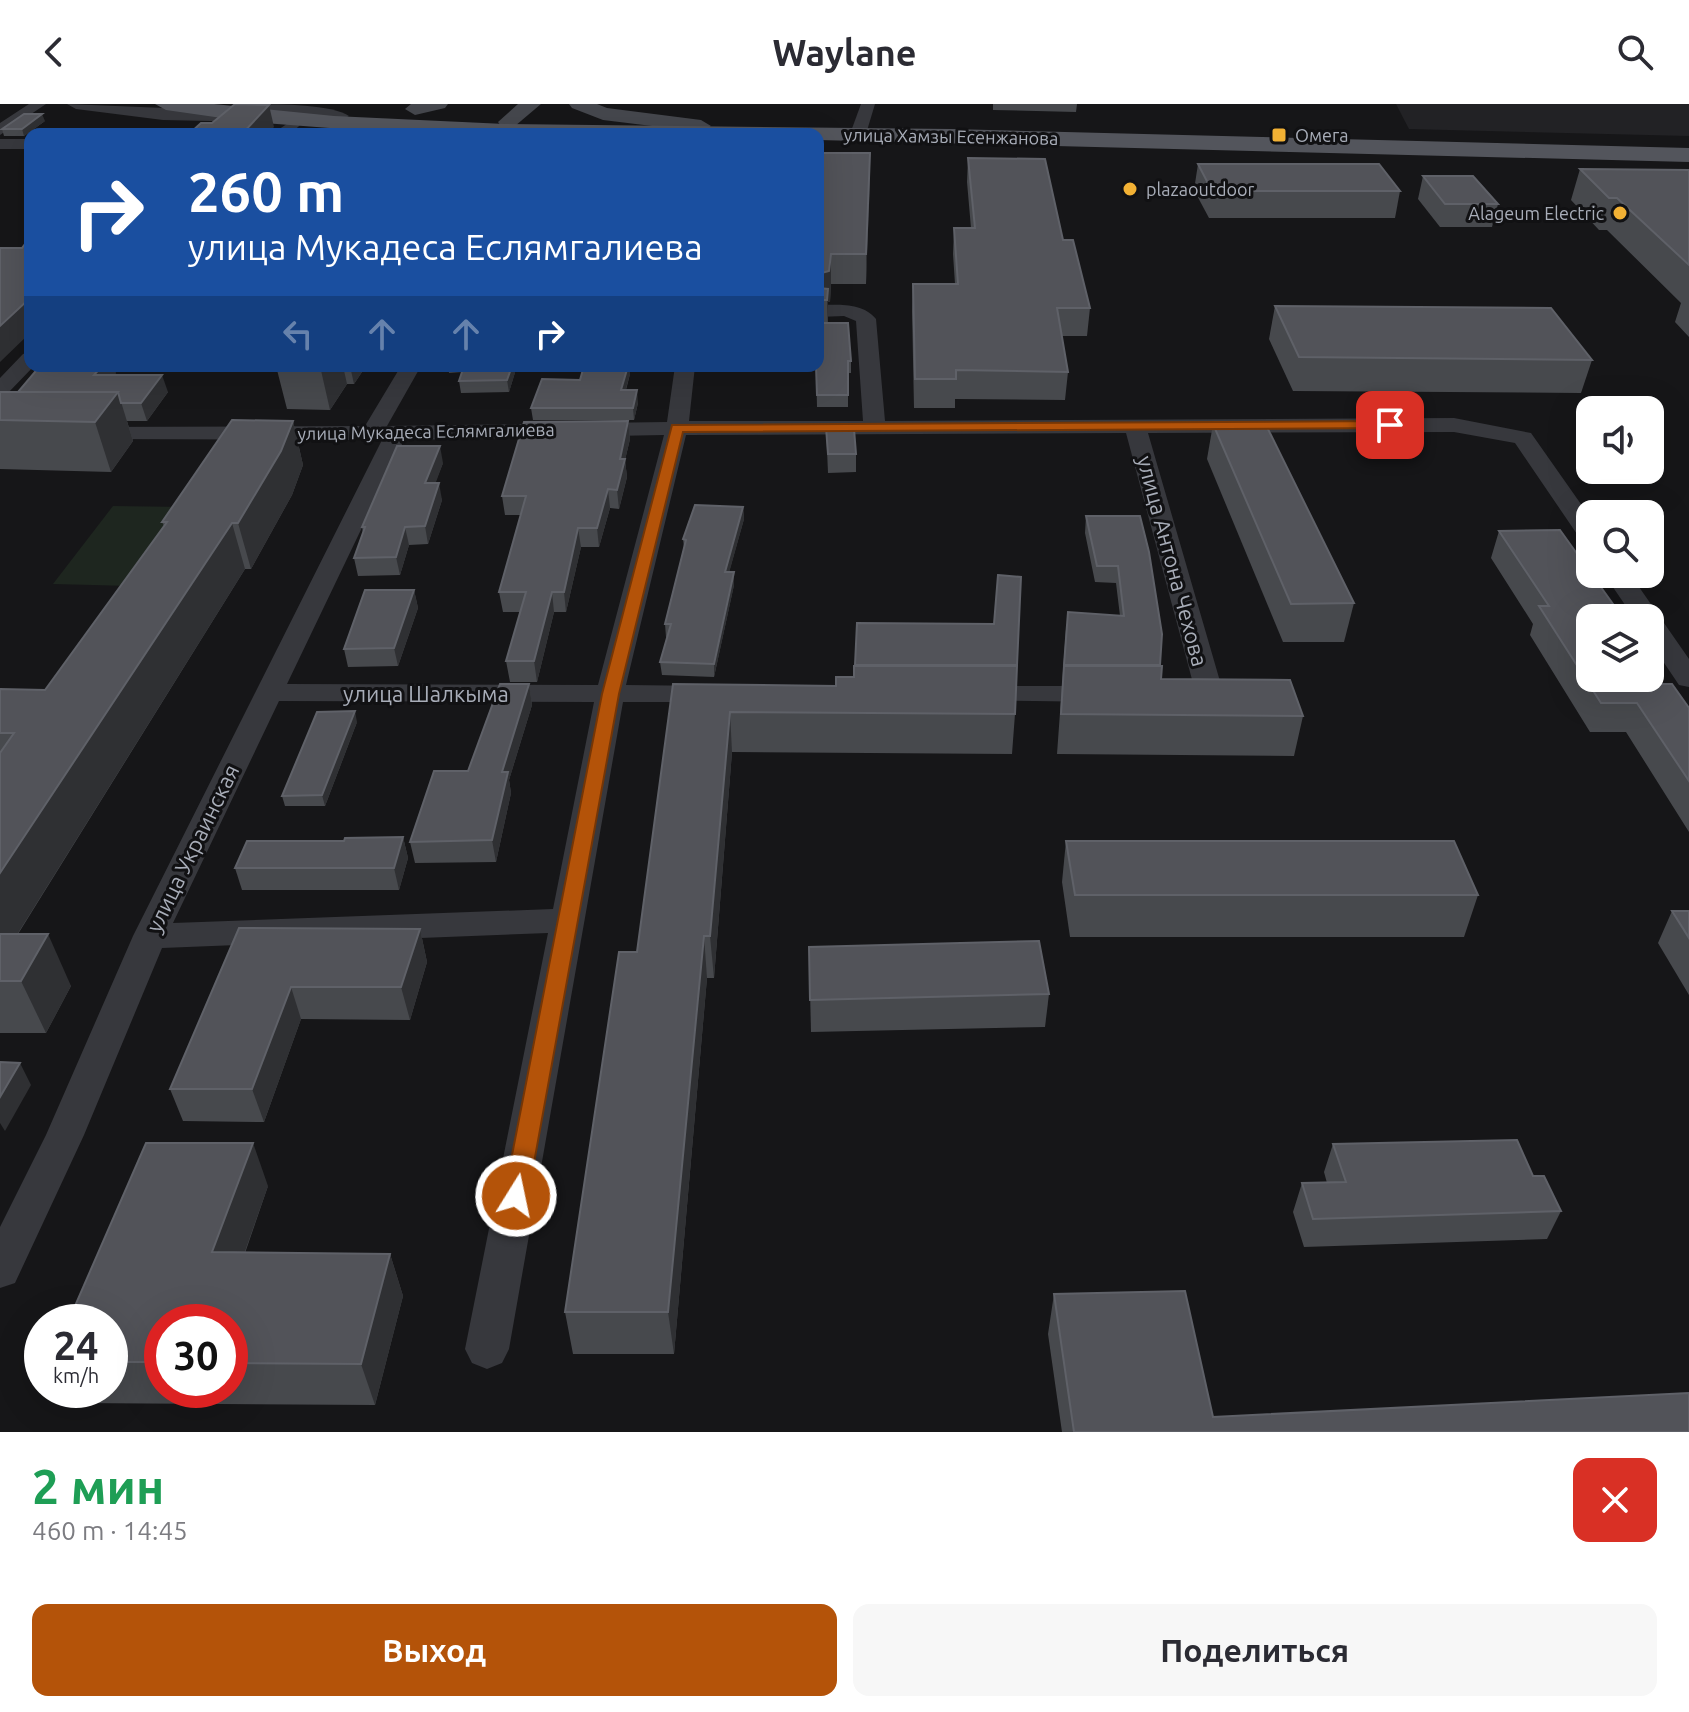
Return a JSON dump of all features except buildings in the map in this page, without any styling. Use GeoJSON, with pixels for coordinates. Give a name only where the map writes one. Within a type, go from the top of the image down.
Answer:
{"type":"FeatureCollection","features":[{"type":"Feature","properties":{"kind":"main road","name":"улица Хамзы Есенжанова"},"geometry":{"type":"LineString","coordinates":[[166,104],[271,118],[614,128]]}},
{"type":"Feature","properties":{"kind":"main road","name":"улица Хамзы Есенжанова"},"geometry":{"type":"LineString","coordinates":[[219,104],[469,124]]}},
{"type":"Feature","properties":{"kind":"main road"},"geometry":{"type":"LineString","coordinates":[[373,118],[438,104]]}},
{"type":"Feature","properties":{"kind":"main road"},"geometry":{"type":"LineString","coordinates":[[505,125],[531,104]]}},
{"type":"Feature","properties":{"kind":"main road"},"geometry":{"type":"LineString","coordinates":[[579,104],[603,114],[676,128]]}},
{"type":"Feature","properties":{"kind":"main road"},"geometry":{"type":"LineString","coordinates":[[415,109],[452,112],[469,124]]}},
{"type":"Feature","properties":{"kind":"main road","name":"улица Хамзы Есенжанова"},"geometry":{"type":"LineString","coordinates":[[505,125],[517,128]]}},
{"type":"Feature","properties":{"kind":"main road","name":"улица Хамзы Есенжанова"},"geometry":{"type":"LineString","coordinates":[[824,131],[1689,153]]}},
{"type":"Feature","properties":{"kind":"street"},"geometry":{"type":"LineString","coordinates":[[0,130],[39,104]]}},
{"type":"Feature","properties":{"kind":"street"},"geometry":{"type":"LineString","coordinates":[[76,104],[183,117],[340,116]]}},
{"type":"Feature","properties":{"kind":"street"},"geometry":{"type":"LineString","coordinates":[[859,131],[868,104]]}},
{"type":"Feature","properties":{"kind":"street"},"geometry":{"type":"LineString","coordinates":[[0,144],[24,144]]}},
{"type":"Feature","properties":{"kind":"street"},"geometry":{"type":"LineString","coordinates":[[824,311],[861,313],[866,319],[875,428]]}},
{"type":"Feature","properties":{"kind":"street"},"geometry":{"type":"LineString","coordinates":[[0,390],[24,364]]}},
{"type":"Feature","properties":{"kind":"street","name":"улица Украинская"},"geometry":{"type":"LineString","coordinates":[[0,1270],[65,1135],[150,936],[267,692],[384,433],[408,372]]}},
{"type":"Feature","properties":{"kind":"street"},"geometry":{"type":"LineString","coordinates":[[487,1349],[610,694],[677,428],[684,372]]}},
{"type":"Feature","properties":{"kind":"street","name":"улица Мукадеса Еслямгалиева"},"geometry":{"type":"LineString","coordinates":[[61,431],[384,433],[677,428],[1454,425],[1523,438],[1576,515]]}},
{"type":"Feature","properties":{"kind":"street","name":"улица Антона Чехова"},"geometry":{"type":"LineString","coordinates":[[1135,426],[1210,695],[1166,695]]}},
{"type":"Feature","properties":{"kind":"street"},"geometry":{"type":"LineString","coordinates":[[1664,643],[1689,679]]}},
{"type":"Feature","properties":{"kind":"street","name":"улица Шалкыма"},"geometry":{"type":"LineString","coordinates":[[267,692],[734,694]]}},
{"type":"Feature","properties":{"kind":"street"},"geometry":{"type":"LineString","coordinates":[[952,694],[1137,694]]}},
{"type":"Feature","properties":{"kind":"street"},"geometry":{"type":"LineString","coordinates":[[150,936],[567,920]]}},
{"type":"Feature","properties":{"kind":"shaded area"},"geometry":{"type":"Polygon","coordinates":[[[1396,104],[1689,104],[1689,136],[1409,129],[1396,104]]]}},
{"type":"Feature","properties":{"kind":"shaded area"},"geometry":{"type":"Polygon","coordinates":[[[113,506],[186,507],[131,586],[53,584],[113,506]]]}},
{"type":"Feature","properties":{"kind":"place","name":"Омега"},"geometry":{"type":"Point","coordinates":[1279,135]}},
{"type":"Feature","properties":{"kind":"place","name":"plazaoutdoor"},"geometry":{"type":"Point","coordinates":[1130,189]}},
{"type":"Feature","properties":{"kind":"place","name":"Alageum Electric"},"geometry":{"type":"Point","coordinates":[1620,213]}},
{"type":"Feature","properties":{"kind":"route"},"geometry":{"type":"LineString","coordinates":[[516,1196],[610,694],[677,428],[1390,425]]}}]}
